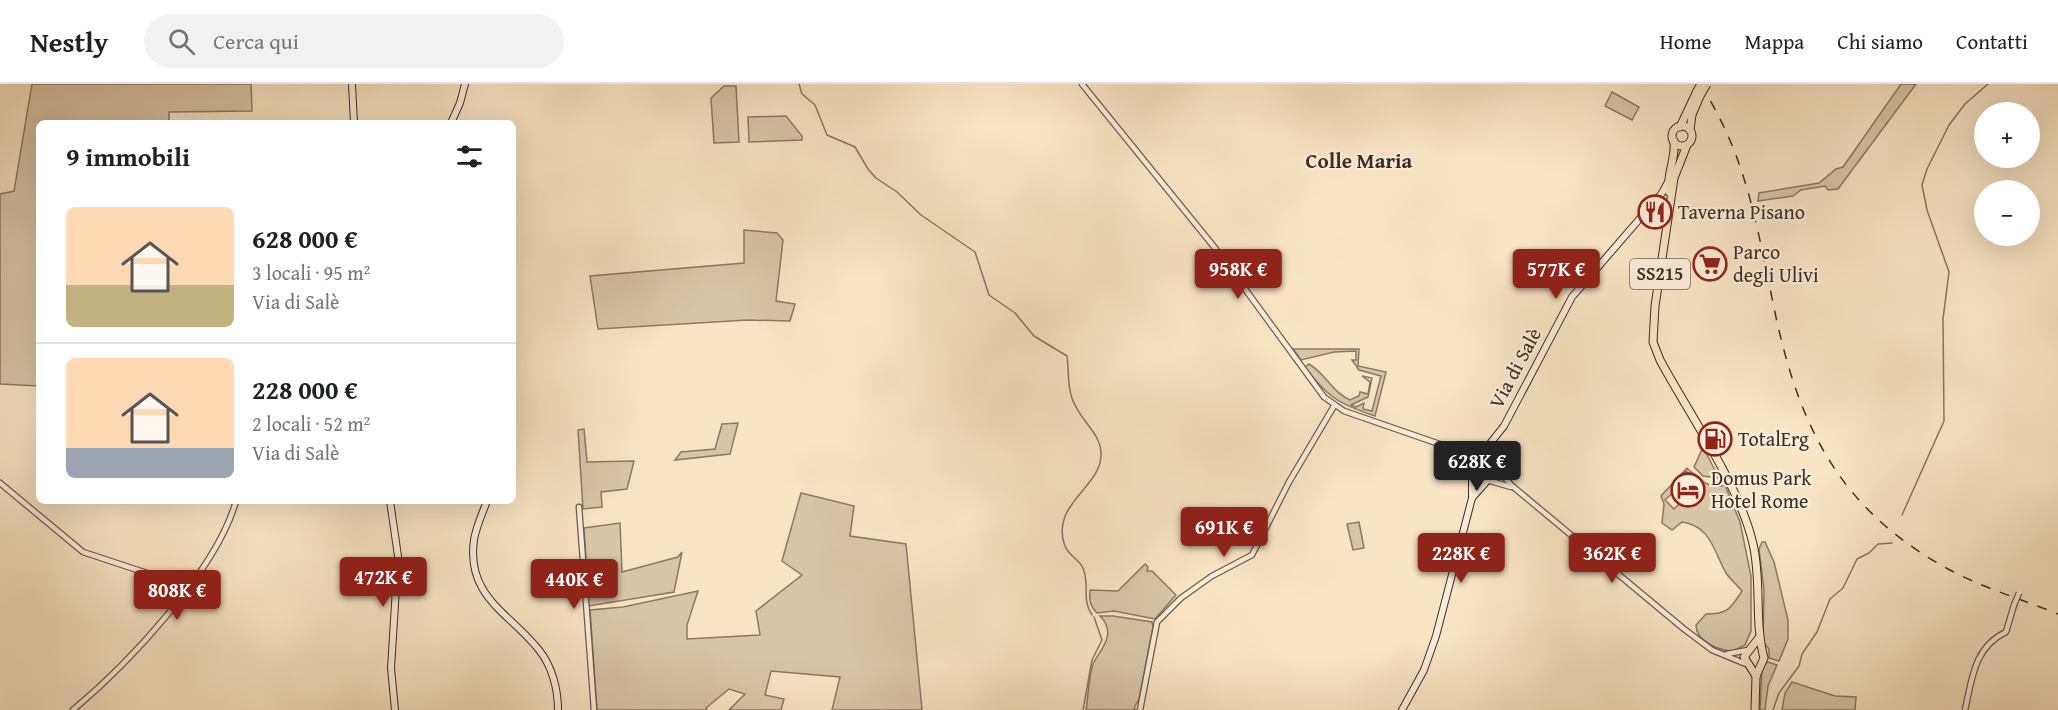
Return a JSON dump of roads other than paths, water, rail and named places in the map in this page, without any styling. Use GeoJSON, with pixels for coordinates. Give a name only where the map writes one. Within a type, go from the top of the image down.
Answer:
{"type":"FeatureCollection","features":[{"type":"Feature","properties":{"kind":"main road"},"geometry":{"type":"LineString","coordinates":[[352,84],[354,120]]}},
{"type":"Feature","properties":{"kind":"main road"},"geometry":{"type":"LineString","coordinates":[[452,120],[465,84]]}},
{"type":"Feature","properties":{"kind":"main road"},"geometry":{"type":"LineString","coordinates":[[1699,90],[1692,115],[1690,130],[1692,137],[1687,145],[1679,145],[1673,139],[1673,133],[1680,127],[1699,90],[1707,84]]}},
{"type":"Feature","properties":{"kind":"main road"},"geometry":{"type":"LineString","coordinates":[[1680,127],[1690,130]]}},
{"type":"Feature","properties":{"kind":"main road","name":"SS215"},"geometry":{"type":"LineString","coordinates":[[1670,198],[1668,182],[1675,155],[1673,139]]}},
{"type":"Feature","properties":{"kind":"main road","name":"SS215"},"geometry":{"type":"LineString","coordinates":[[1687,145],[1676,169],[1670,198],[1655,306],[1654,344],[1660,360],[1746,520],[1756,560],[1758,639]]}},
{"type":"Feature","properties":{"kind":"main road","name":"Via di Salè"},"geometry":{"type":"LineString","coordinates":[[1478,454],[1504,426],[1572,297],[1662,193],[1668,182]]}},
{"type":"Feature","properties":{"kind":"main road"},"geometry":{"type":"LineString","coordinates":[[1402,710],[1422,674],[1434,643],[1472,498],[1471,471],[1478,454],[1491,459],[1495,465],[1488,479],[1472,498]]}},
{"type":"Feature","properties":{"kind":"main road"},"geometry":{"type":"LineString","coordinates":[[1471,471],[1476,478],[1488,479]]}},
{"type":"Feature","properties":{"kind":"main road"},"geometry":{"type":"LineString","coordinates":[[390,504],[398,556],[391,666],[395,710]]}},
{"type":"Feature","properties":{"kind":"main road"},"geometry":{"type":"LineString","coordinates":[[486,504],[474,538],[477,575],[495,607],[534,643],[546,660],[555,686],[558,710]]}},
{"type":"Feature","properties":{"kind":"main road"},"geometry":{"type":"LineString","coordinates":[[1756,676],[1744,657],[1758,639]]}},
{"type":"Feature","properties":{"kind":"main road"},"geometry":{"type":"LineString","coordinates":[[1755,710],[1756,676],[1764,660],[1758,639]]}},
{"type":"Feature","properties":{"kind":"main road"},"geometry":{"type":"LineString","coordinates":[[1749,650],[1758,649],[1762,652]]}},
{"type":"Feature","properties":{"kind":"main road"},"geometry":{"type":"LineString","coordinates":[[1747,665],[1760,666]]}},
{"type":"Feature","properties":{"kind":"street"},"geometry":{"type":"LineString","coordinates":[[1082,84],[1165,184],[1317,388],[1334,406],[1445,445],[1478,454]]}},
{"type":"Feature","properties":{"kind":"street"},"geometry":{"type":"LineString","coordinates":[[1140,710],[1157,622],[1181,597],[1253,554],[1289,482],[1334,406]]}},
{"type":"Feature","properties":{"kind":"street"},"geometry":{"type":"LineString","coordinates":[[1445,445],[1458,453],[1471,471]]}},
{"type":"Feature","properties":{"kind":"street"},"geometry":{"type":"LineString","coordinates":[[1495,465],[1514,488],[1679,625],[1711,649],[1747,665]]}},
{"type":"Feature","properties":{"kind":"street"},"geometry":{"type":"LineString","coordinates":[[1488,479],[1514,488]]}},
{"type":"Feature","properties":{"kind":"street"},"geometry":{"type":"LineString","coordinates":[[0,483],[83,552],[189,587]]}},
{"type":"Feature","properties":{"kind":"street"},"geometry":{"type":"LineString","coordinates":[[73,710],[157,627],[189,587],[225,532],[235,504]]}},
{"type":"Feature","properties":{"kind":"street"},"geometry":{"type":"LineString","coordinates":[[579,507],[594,710]]}},
{"type":"Feature","properties":{"kind":"street"},"geometry":{"type":"LineString","coordinates":[[1965,710],[1974,666],[1980,652],[1995,637],[2006,632],[2019,593]]}},
{"type":"Feature","properties":{"kind":"street"},"geometry":{"type":"LineString","coordinates":[[1724,655],[1749,650]]}},
{"type":"Feature","properties":{"kind":"waterway"},"geometry":{"type":"LineString","coordinates":[[799,84],[802,94],[815,105],[827,135],[855,147],[876,178],[897,192],[921,215],[975,252],[989,295],[1015,313],[1034,336],[1067,356],[1072,399],[1095,434],[1101,453],[1094,476],[1070,507],[1064,519],[1062,531],[1067,550],[1083,567],[1086,599],[1092,615]]}},
{"type":"Feature","properties":{"kind":"waterway"},"geometry":{"type":"LineString","coordinates":[[1902,515],[1944,421],[1943,319],[1949,272],[1927,210],[1922,185],[1927,169],[1949,125],[1965,104],[1988,84]]}},
{"type":"Feature","properties":{"kind":"waterway"},"geometry":{"type":"LineString","coordinates":[[1773,710],[1779,693],[1799,666],[1802,654],[1817,632],[1830,599],[1843,588],[1857,559],[1869,553],[1878,544],[1892,543]]}},
{"type":"Feature","properties":{"kind":"waterway"},"geometry":{"type":"LineString","coordinates":[[1083,710],[1092,660],[1102,640],[1094,617]]}},
{"type":"Feature","properties":{"kind":"railway"},"geometry":{"type":"LineString","coordinates":[[1700,84],[1715,109],[1738,160],[1753,211],[1781,338],[1793,380],[1807,418],[1825,454],[1848,487],[1875,517],[1908,544],[1961,576],[2058,614]]}},
{"type":"Feature","properties":{"kind":"place","name":"Taverna Pisano"},"geometry":{"type":"Point","coordinates":[1655,212]}},
{"type":"Feature","properties":{"kind":"place","name":"Parco degli Ulivi"},"geometry":{"type":"Point","coordinates":[1710,264]}},
{"type":"Feature","properties":{"kind":"place","name":"TotalErg"},"geometry":{"type":"Point","coordinates":[1715,439]}},
{"type":"Feature","properties":{"kind":"place","name":"Domus Park Hotel Rome"},"geometry":{"type":"Point","coordinates":[1688,490]}},
{"type":"Feature","properties":{"kind":"district","name":"Colle Maria"},"geometry":{"type":"Point","coordinates":[1359,161]}}]}
